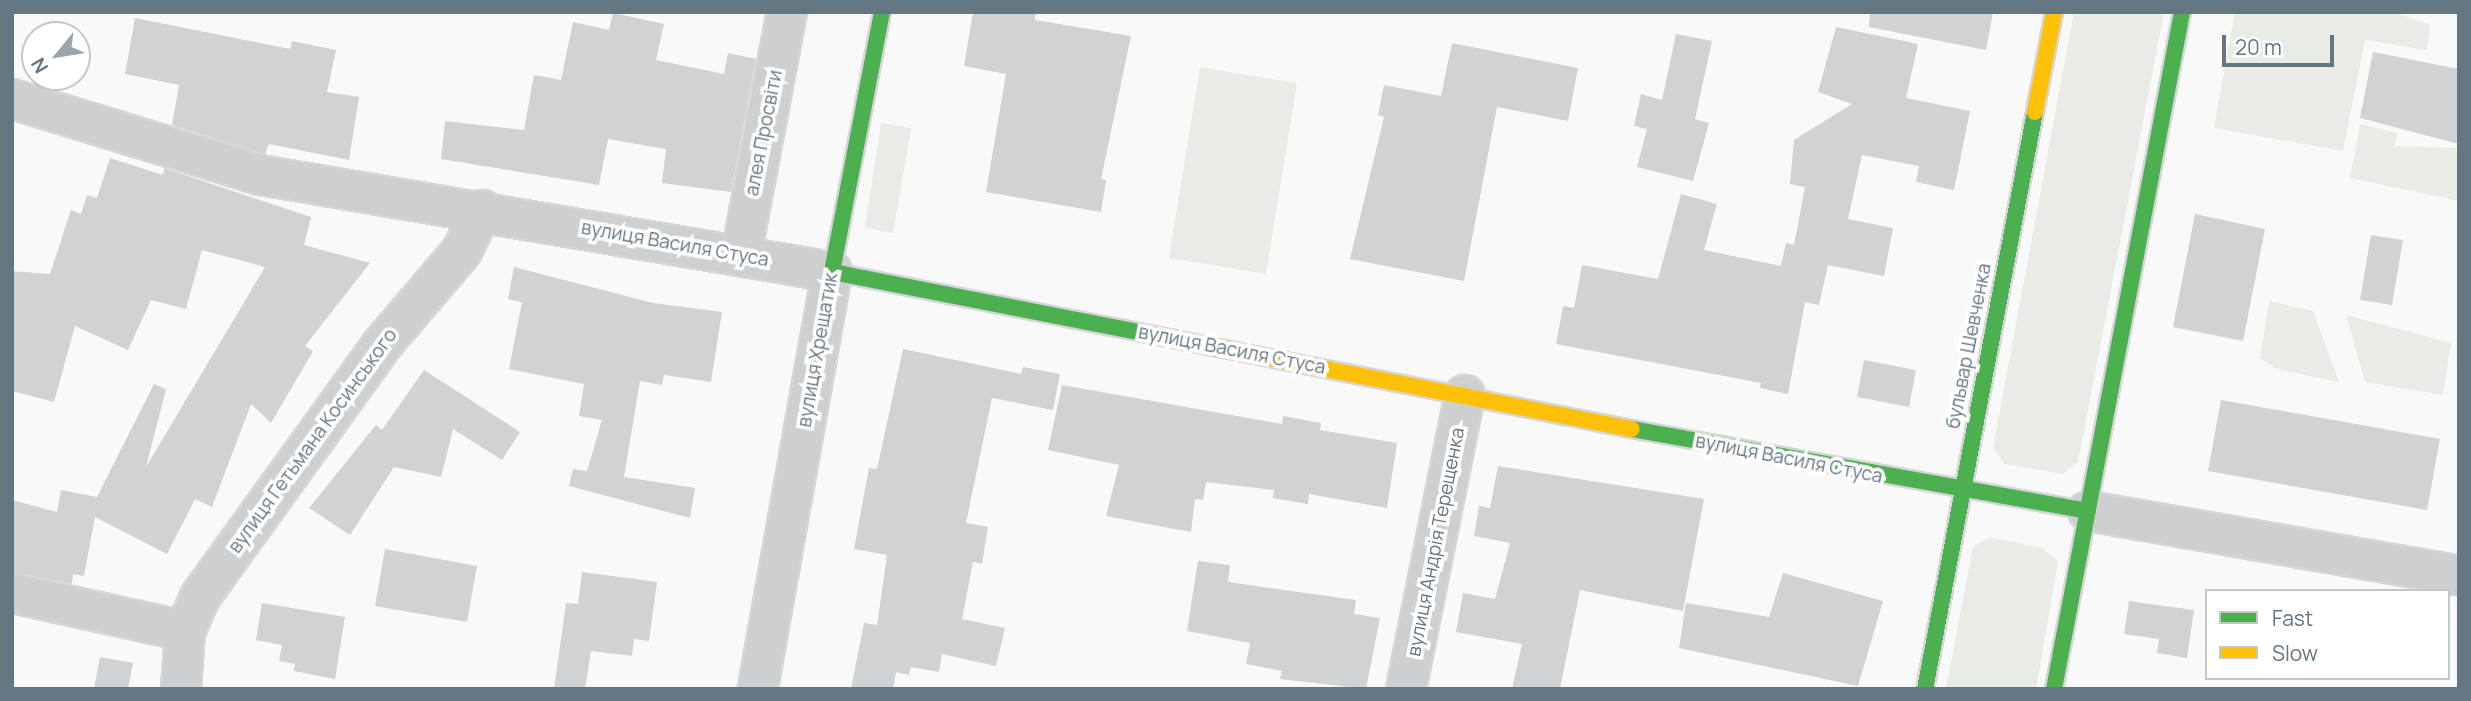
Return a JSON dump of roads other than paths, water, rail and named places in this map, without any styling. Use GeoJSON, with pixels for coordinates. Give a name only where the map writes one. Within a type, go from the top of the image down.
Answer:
{"type":"FeatureCollection","features":[{"type":"Feature","properties":{"kind":"street","name":"алея Просвіти"},"geometry":{"type":"LineString","coordinates":[[741,255],[787,12]]}},
{"type":"Feature","properties":{"kind":"street","name":"вулиця Хрещатик"},"geometry":{"type":"LineString","coordinates":[[758,689],[832,272],[882,12]]}},
{"type":"Feature","properties":{"kind":"street","name":"бульвар Шевченка"},"geometry":{"type":"LineString","coordinates":[[1925,689],[2054,12]]}},
{"type":"Feature","properties":{"kind":"street"},"geometry":{"type":"LineString","coordinates":[[2054,689],[2182,12]]}},
{"type":"Feature","properties":{"kind":"street","name":"вулиця Василя Стуса"},"geometry":{"type":"LineString","coordinates":[[12,99],[260,175],[741,255],[1962,491],[2459,576]]}},
{"type":"Feature","properties":{"kind":"street","name":"вулиця Гетьмана Косинського"},"geometry":{"type":"LineString","coordinates":[[181,689],[185,631],[200,597],[349,389],[473,235],[482,210]]}},
{"type":"Feature","properties":{"kind":"street","name":"вулиця Андрія Терещенка"},"geometry":{"type":"LineString","coordinates":[[1406,689],[1465,395]]}},
{"type":"Feature","properties":{"kind":"street"},"geometry":{"type":"LineString","coordinates":[[12,593],[185,631]]}}]}
